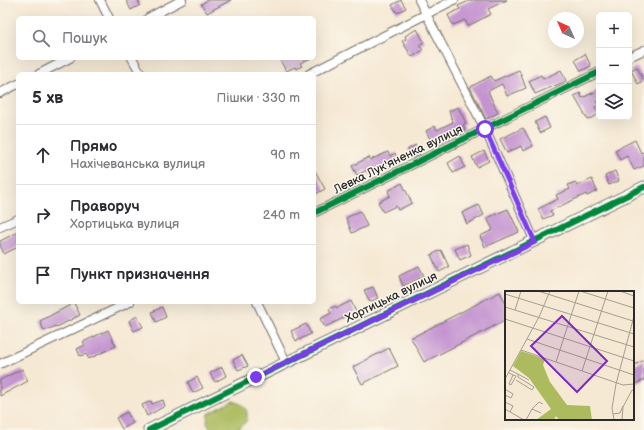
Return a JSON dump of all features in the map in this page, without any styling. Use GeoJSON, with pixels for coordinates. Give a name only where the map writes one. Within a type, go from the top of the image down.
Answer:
{"type":"FeatureCollection","features":[{"type":"Feature","properties":{"kind":"street"},"geometry":{"type":"LineString","coordinates":[[100,0],[108,16]]}},
{"type":"Feature","properties":{"kind":"street"},"geometry":{"type":"LineString","coordinates":[[152,16],[182,0]]}},
{"type":"Feature","properties":{"kind":"street"},"geometry":{"type":"LineString","coordinates":[[419,0],[485,129],[535,242]]}},
{"type":"Feature","properties":{"kind":"street"},"geometry":{"type":"LineString","coordinates":[[313,72],[454,0]]}},
{"type":"Feature","properties":{"kind":"street"},"geometry":{"type":"LineString","coordinates":[[632,56],[644,50]]}},
{"type":"Feature","properties":{"kind":"street"},"geometry":{"type":"LineString","coordinates":[[42,72],[66,60]]}},
{"type":"Feature","properties":{"kind":"street"},"geometry":{"type":"LineString","coordinates":[[133,60],[140,72]]}},
{"type":"Feature","properties":{"kind":"street","name":"Левка Лук'яненка вулиця"},"geometry":{"type":"LineString","coordinates":[[316,212],[596,74]]}},
{"type":"Feature","properties":{"kind":"street"},"geometry":{"type":"LineString","coordinates":[[0,93],[16,85]]}},
{"type":"Feature","properties":{"kind":"street","name":"Хортицька вулиця"},"geometry":{"type":"LineString","coordinates":[[148,430],[535,242],[644,187]]}},
{"type":"Feature","properties":{"kind":"street"},"geometry":{"type":"LineString","coordinates":[[0,227],[16,219]]}},
{"type":"Feature","properties":{"kind":"street"},"geometry":{"type":"LineString","coordinates":[[0,364],[126,304]]}},
{"type":"Feature","properties":{"kind":"street"},"geometry":{"type":"LineString","coordinates":[[258,304],[286,362]]}},
{"type":"Feature","properties":{"kind":"green space"},"geometry":{"type":"Polygon","coordinates":[[[233,401],[243,406],[247,411],[246,422],[236,430],[211,430],[207,423],[208,414],[233,401]]]}},
{"type":"Feature","properties":{"kind":"building"},"geometry":{"type":"Polygon","coordinates":[[[126,0],[138,0],[140,5],[131,10],[126,0]]]}},
{"type":"Feature","properties":{"kind":"building"},"geometry":{"type":"Polygon","coordinates":[[[208,0],[231,0],[207,13],[201,4],[208,0]]]}},
{"type":"Feature","properties":{"kind":"building"},"geometry":{"type":"Polygon","coordinates":[[[401,0],[406,8],[397,13],[392,5],[401,0]]]}},
{"type":"Feature","properties":{"kind":"building"},"geometry":{"type":"Polygon","coordinates":[[[471,0],[507,0],[488,9],[491,14],[468,26],[465,20],[453,25],[448,15],[460,9],[458,6],[471,0]]]}},
{"type":"Feature","properties":{"kind":"building"},"geometry":{"type":"Polygon","coordinates":[[[417,29],[424,42],[419,45],[423,50],[412,57],[402,41],[406,39],[405,36],[417,29]]]}},
{"type":"Feature","properties":{"kind":"building"},"geometry":{"type":"Polygon","coordinates":[[[585,54],[591,66],[581,71],[575,60],[585,54]]]}},
{"type":"Feature","properties":{"kind":"building"},"geometry":{"type":"Polygon","coordinates":[[[280,60],[307,60],[300,63],[302,66],[286,71],[280,60]]]}},
{"type":"Feature","properties":{"kind":"building"},"geometry":{"type":"Polygon","coordinates":[[[637,67],[644,80],[638,84],[632,70],[637,67]]]}},
{"type":"Feature","properties":{"kind":"building"},"geometry":{"type":"Polygon","coordinates":[[[519,70],[526,88],[507,96],[502,84],[488,91],[498,113],[486,119],[470,87],[491,76],[494,81],[519,70]]]}},
{"type":"Feature","properties":{"kind":"building"},"geometry":{"type":"Polygon","coordinates":[[[561,70],[566,81],[535,94],[529,81],[541,75],[543,79],[561,70]]]}},
{"type":"Feature","properties":{"kind":"building"},"geometry":{"type":"Polygon","coordinates":[[[596,91],[596,116],[588,120],[574,96],[580,93],[582,98],[596,91]]]}},
{"type":"Feature","properties":{"kind":"building"},"geometry":{"type":"Polygon","coordinates":[[[458,107],[466,123],[463,125],[465,129],[439,144],[438,140],[432,143],[426,131],[435,126],[437,130],[453,122],[449,111],[458,107]]]}},
{"type":"Feature","properties":{"kind":"building"},"geometry":{"type":"Polygon","coordinates":[[[545,117],[550,128],[540,133],[535,122],[545,117]]]}},
{"type":"Feature","properties":{"kind":"building"},"geometry":{"type":"Polygon","coordinates":[[[523,128],[533,146],[523,151],[521,146],[507,153],[500,139],[523,128]]]}},
{"type":"Feature","properties":{"kind":"building"},"geometry":{"type":"Polygon","coordinates":[[[635,140],[641,153],[644,152],[644,166],[634,170],[627,156],[620,160],[615,150],[635,140]]]}},
{"type":"Feature","properties":{"kind":"building"},"geometry":{"type":"Polygon","coordinates":[[[416,145],[420,154],[412,158],[408,149],[416,145]]]}},
{"type":"Feature","properties":{"kind":"building"},"geometry":{"type":"Polygon","coordinates":[[[484,151],[489,161],[477,167],[472,157],[484,151]]]}},
{"type":"Feature","properties":{"kind":"building"},"geometry":{"type":"Polygon","coordinates":[[[388,152],[390,156],[395,153],[399,163],[370,175],[367,170],[357,175],[352,166],[369,157],[370,160],[388,152]]]}},
{"type":"Feature","properties":{"kind":"building"},"geometry":{"type":"Polygon","coordinates":[[[460,156],[465,167],[453,173],[448,163],[460,156]]]}},
{"type":"Feature","properties":{"kind":"building"},"geometry":{"type":"Polygon","coordinates":[[[615,171],[619,181],[609,185],[605,176],[615,171]]]}},
{"type":"Feature","properties":{"kind":"building"},"geometry":{"type":"Polygon","coordinates":[[[316,173],[325,189],[316,194],[316,173]]]}},
{"type":"Feature","properties":{"kind":"building"},"geometry":{"type":"Polygon","coordinates":[[[592,179],[597,191],[587,196],[586,194],[550,211],[553,215],[543,219],[538,209],[558,199],[556,195],[570,189],[568,185],[575,182],[577,186],[592,179]]]}},
{"type":"Feature","properties":{"kind":"building"},"geometry":{"type":"Polygon","coordinates":[[[402,183],[412,203],[398,210],[396,206],[383,212],[378,202],[390,196],[388,191],[402,183]]]}},
{"type":"Feature","properties":{"kind":"building"},"geometry":{"type":"Polygon","coordinates":[[[479,205],[484,215],[467,224],[462,213],[479,205]]]}},
{"type":"Feature","properties":{"kind":"building"},"geometry":{"type":"Polygon","coordinates":[[[508,209],[519,232],[485,247],[480,236],[493,230],[487,218],[508,209]]]}},
{"type":"Feature","properties":{"kind":"building"},"geometry":{"type":"Polygon","coordinates":[[[360,211],[367,226],[352,233],[346,218],[360,211]]]}},
{"type":"Feature","properties":{"kind":"building"},"geometry":{"type":"Polygon","coordinates":[[[16,233],[16,248],[4,254],[0,241],[16,233]]]}},
{"type":"Feature","properties":{"kind":"building"},"geometry":{"type":"Polygon","coordinates":[[[467,244],[471,255],[460,260],[455,249],[467,244]]]}},
{"type":"Feature","properties":{"kind":"building"},"geometry":{"type":"Polygon","coordinates":[[[441,250],[449,267],[439,272],[431,255],[441,250]]]}},
{"type":"Feature","properties":{"kind":"building"},"geometry":{"type":"Polygon","coordinates":[[[419,266],[424,276],[403,286],[399,276],[419,266]]]}},
{"type":"Feature","properties":{"kind":"building"},"geometry":{"type":"Polygon","coordinates":[[[373,287],[378,298],[370,302],[364,290],[373,287]]]}},
{"type":"Feature","properties":{"kind":"building"},"geometry":{"type":"Polygon","coordinates":[[[500,292],[505,302],[505,321],[424,362],[411,338],[500,292]]]}},
{"type":"Feature","properties":{"kind":"building"},"geometry":{"type":"Polygon","coordinates":[[[351,301],[356,312],[325,327],[320,319],[331,313],[329,309],[336,306],[337,308],[351,301]]]}},
{"type":"Feature","properties":{"kind":"building"},"geometry":{"type":"Polygon","coordinates":[[[72,304],[74,304],[80,315],[57,327],[56,326],[44,331],[40,321],[72,304]]]}},
{"type":"Feature","properties":{"kind":"building"},"geometry":{"type":"Polygon","coordinates":[[[162,307],[166,317],[156,322],[152,312],[162,307]]]}},
{"type":"Feature","properties":{"kind":"building"},"geometry":{"type":"Polygon","coordinates":[[[137,316],[143,327],[134,331],[129,321],[137,316]]]}},
{"type":"Feature","properties":{"kind":"building"},"geometry":{"type":"Polygon","coordinates":[[[306,324],[311,334],[296,341],[291,331],[306,324]]]}},
{"type":"Feature","properties":{"kind":"building"},"geometry":{"type":"Polygon","coordinates":[[[108,330],[116,346],[89,359],[86,354],[80,356],[77,349],[85,345],[83,342],[108,330]]]}},
{"type":"Feature","properties":{"kind":"building"},"geometry":{"type":"Polygon","coordinates":[[[389,348],[398,366],[362,384],[353,367],[389,348]]]}},
{"type":"Feature","properties":{"kind":"building"},"geometry":{"type":"Polygon","coordinates":[[[242,355],[248,366],[238,370],[233,360],[242,355]]]}},
{"type":"Feature","properties":{"kind":"building"},"geometry":{"type":"Polygon","coordinates":[[[644,360],[644,380],[634,385],[634,365],[644,360]]]}},
{"type":"Feature","properties":{"kind":"building"},"geometry":{"type":"Polygon","coordinates":[[[222,367],[226,376],[215,382],[210,373],[222,367]]]}},
{"type":"Feature","properties":{"kind":"building"},"geometry":{"type":"Polygon","coordinates":[[[22,369],[28,381],[0,396],[0,380],[22,369]]]}},
{"type":"Feature","properties":{"kind":"building"},"geometry":{"type":"Polygon","coordinates":[[[197,377],[203,388],[193,393],[188,382],[197,377]]]}},
{"type":"Feature","properties":{"kind":"building"},"geometry":{"type":"Polygon","coordinates":[[[163,400],[165,406],[147,416],[142,405],[151,401],[152,404],[163,400]]]}},
{"type":"Feature","properties":{"kind":"building"},"geometry":{"type":"Polygon","coordinates":[[[127,412],[133,423],[122,429],[116,418],[127,412]]]}},
{"type":"Feature","properties":{"kind":"cycle path"},"geometry":{"type":"LineString","coordinates":[[316,212],[596,73]]}},
{"type":"Feature","properties":{"kind":"cycle path"},"geometry":{"type":"LineString","coordinates":[[149,430],[644,187]]}},
{"type":"Feature","properties":{"kind":"route"},"geometry":{"type":"LineString","coordinates":[[256,377],[535,242],[485,129]]}}]}
